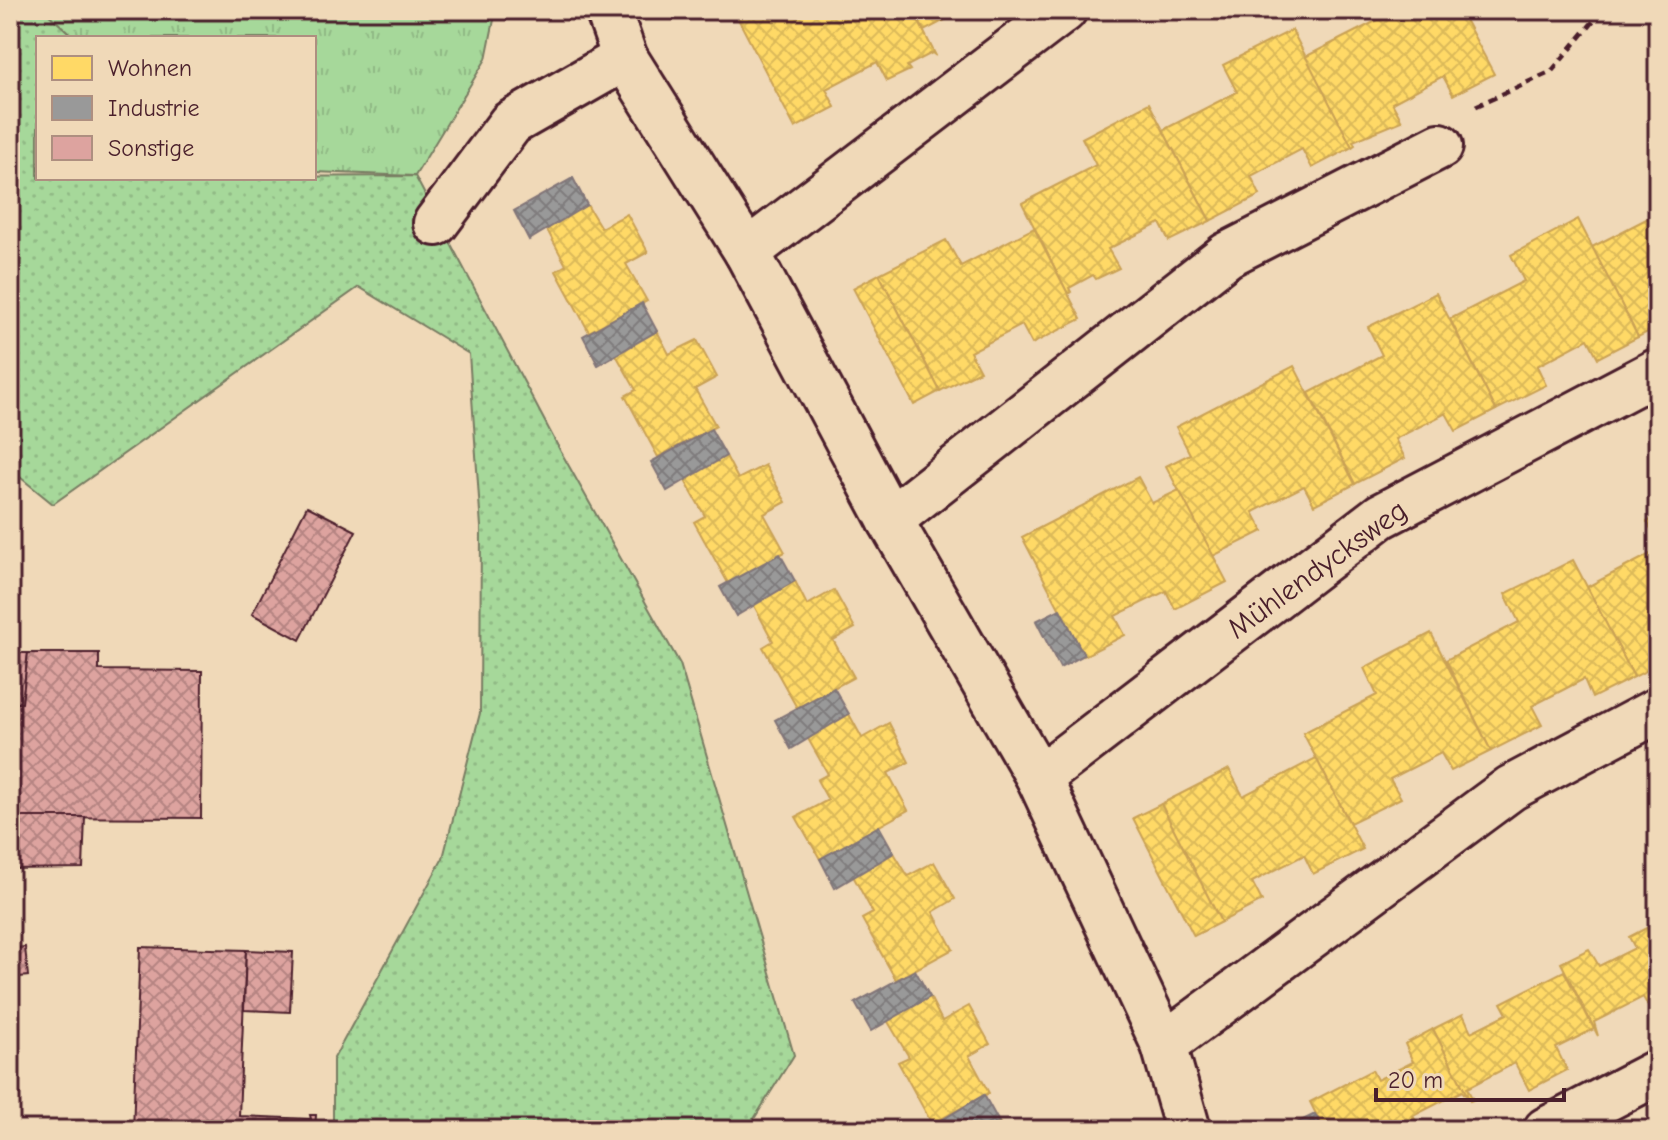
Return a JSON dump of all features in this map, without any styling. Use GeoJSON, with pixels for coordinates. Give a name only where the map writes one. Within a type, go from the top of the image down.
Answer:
{"type":"FeatureCollection","features":[{"type":"Feature","properties":{"kind":"street"},"geometry":{"type":"LineString","coordinates":[[608,10],[625,58],[747,252],[890,520],[1039,778],[1164,1045],[1188,1130]]}},
{"type":"Feature","properties":{"kind":"street"},"geometry":{"type":"LineString","coordinates":[[747,252],[1064,10]]}},
{"type":"Feature","properties":{"kind":"street"},"geometry":{"type":"LineString","coordinates":[[436,223],[511,123],[625,58]]}},
{"type":"Feature","properties":{"kind":"street"},"geometry":{"type":"LineString","coordinates":[[890,520],[1227,255],[1440,146]]}},
{"type":"Feature","properties":{"kind":"street","name":"Mühlendycksweg"},"geometry":{"type":"LineString","coordinates":[[1039,778],[1381,516],[1658,371]]}},
{"type":"Feature","properties":{"kind":"street"},"geometry":{"type":"LineString","coordinates":[[1164,1045],[1511,788],[1658,710]]}},
{"type":"Feature","properties":{"kind":"street"},"geometry":{"type":"LineString","coordinates":[[1546,1130],[1658,1072]]}},
{"type":"Feature","properties":{"kind":"path"},"geometry":{"type":"LineString","coordinates":[[1440,146],[1463,113],[1551,72],[1603,10]]}},
{"type":"Feature","properties":{"kind":"green space"},"geometry":{"type":"Polygon","coordinates":[[[10,10],[44,10],[73,36],[36,36],[36,180],[316,180],[316,177],[415,176],[561,452],[680,664],[794,1055],[747,1130],[333,1130],[333,1060],[443,858],[480,713],[481,527],[469,354],[359,287],[53,504],[10,469],[10,10]]]}},
{"type":"Feature","properties":{"kind":"green space"},"geometry":{"type":"Polygon","coordinates":[[[44,10],[496,10],[486,59],[415,176],[316,172],[316,36],[73,36],[44,10]]]}},
{"type":"Feature","properties":{"kind":"building: Wohnen"},"geometry":{"type":"Polygon","coordinates":[[[913,10],[936,56],[932,53],[907,66],[910,70],[887,81],[877,62],[826,89],[835,107],[795,128],[734,11],[913,10]]]}},
{"type":"Feature","properties":{"kind":"building: Wohnen"},"geometry":{"type":"Polygon","coordinates":[[[913,10],[964,10],[924,31],[913,10]]]}},
{"type":"Feature","properties":{"kind":"building: Wohnen"},"geometry":{"type":"Polygon","coordinates":[[[1375,10],[1460,10],[1494,74],[1453,95],[1443,76],[1392,103],[1402,121],[1353,141],[1355,145],[1352,147],[1305,57],[1380,19],[1375,10]]]}},
{"type":"Feature","properties":{"kind":"building: Wohnen"},"geometry":{"type":"Polygon","coordinates":[[[1292,30],[1352,147],[1312,168],[1302,149],[1251,176],[1260,195],[1210,221],[1163,130],[1237,92],[1223,65],[1292,30]]]}},
{"type":"Feature","properties":{"kind":"building: Wohnen"},"geometry":{"type":"Polygon","coordinates":[[[1149,103],[1210,221],[1169,241],[1160,223],[1108,249],[1119,268],[1096,279],[1093,275],[1069,288],[1071,292],[1068,294],[1022,203],[1096,165],[1082,138],[1149,103]]]}},
{"type":"Feature","properties":{"kind":"building: Wohnen"},"geometry":{"type":"Polygon","coordinates":[[[587,205],[601,228],[627,214],[648,252],[626,264],[647,301],[589,332],[556,271],[566,265],[546,228],[587,205]]]}},
{"type":"Feature","properties":{"kind":"building: Wohnen"},"geometry":{"type":"Polygon","coordinates":[[[1658,213],[1658,327],[1638,337],[1592,247],[1658,213]]]}},
{"type":"Feature","properties":{"kind":"building: Wohnen"},"geometry":{"type":"Polygon","coordinates":[[[1578,219],[1638,337],[1598,358],[1588,339],[1537,366],[1546,385],[1496,410],[1450,319],[1524,281],[1511,255],[1578,219]]]}},
{"type":"Feature","properties":{"kind":"building: Wohnen"},"geometry":{"type":"Polygon","coordinates":[[[1034,228],[1081,319],[1032,344],[1022,325],[970,352],[980,371],[940,391],[879,274],[946,240],[961,266],[1034,228]]]}},
{"type":"Feature","properties":{"kind":"building: Wohnen"},"geometry":{"type":"Polygon","coordinates":[[[879,274],[940,391],[914,405],[853,288],[879,274]]]}},
{"type":"Feature","properties":{"kind":"building: Wohnen"},"geometry":{"type":"Polygon","coordinates":[[[1436,293],[1496,410],[1456,431],[1446,413],[1395,439],[1405,458],[1355,484],[1309,393],[1382,355],[1368,327],[1436,293]]]}},
{"type":"Feature","properties":{"kind":"building: Wohnen"},"geometry":{"type":"Polygon","coordinates":[[[657,331],[669,354],[697,340],[717,377],[695,389],[716,426],[658,457],[625,396],[636,390],[615,353],[657,331]]]}},
{"type":"Feature","properties":{"kind":"building: Wohnen"},"geometry":{"type":"Polygon","coordinates":[[[1294,366],[1355,484],[1314,505],[1304,486],[1253,512],[1263,531],[1213,556],[1166,466],[1190,454],[1176,427],[1294,366]]]}},
{"type":"Feature","properties":{"kind":"building: Wohnen"},"geometry":{"type":"Polygon","coordinates":[[[726,456],[738,479],[765,465],[786,502],[764,514],[785,552],[728,583],[694,522],[705,516],[684,479],[726,456]]]}},
{"type":"Feature","properties":{"kind":"building: Wohnen"},"geometry":{"type":"Polygon","coordinates":[[[1138,477],[1152,503],[1179,490],[1227,582],[1175,609],[1166,591],[1115,616],[1125,635],[1084,656],[1022,537],[1138,477]]]}},
{"type":"Feature","properties":{"kind":"building: Wohnen"},"geometry":{"type":"Polygon","coordinates":[[[1658,516],[1658,542],[1647,522],[1658,516]]]}},
{"type":"Feature","properties":{"kind":"building: Wohnen"},"geometry":{"type":"Polygon","coordinates":[[[1658,550],[1658,665],[1634,677],[1587,587],[1658,550]]]}},
{"type":"Feature","properties":{"kind":"building: Wohnen"},"geometry":{"type":"Polygon","coordinates":[[[1573,560],[1634,677],[1592,698],[1584,679],[1532,706],[1542,725],[1491,751],[1446,660],[1519,622],[1505,594],[1573,560]]]}},
{"type":"Feature","properties":{"kind":"building: Wohnen"},"geometry":{"type":"Polygon","coordinates":[[[795,581],[807,605],[834,590],[855,628],[833,640],[854,677],[797,708],[763,647],[773,641],[753,604],[795,581]]]}},
{"type":"Feature","properties":{"kind":"building: Wohnen"},"geometry":{"type":"Polygon","coordinates":[[[1431,633],[1491,751],[1451,771],[1441,753],[1390,779],[1401,798],[1350,823],[1303,733],[1377,695],[1364,668],[1431,633]]]}},
{"type":"Feature","properties":{"kind":"building: Wohnen"},"geometry":{"type":"Polygon","coordinates":[[[849,714],[862,738],[889,723],[909,762],[888,773],[908,810],[820,859],[796,817],[828,800],[817,780],[828,774],[807,737],[849,714]]]}},
{"type":"Feature","properties":{"kind":"building: Wohnen"},"geometry":{"type":"Polygon","coordinates":[[[1316,758],[1363,849],[1313,874],[1304,855],[1252,882],[1262,901],[1221,922],[1161,804],[1229,769],[1243,796],[1316,758]]]}},
{"type":"Feature","properties":{"kind":"building: Wohnen"},"geometry":{"type":"Polygon","coordinates":[[[1161,804],[1221,922],[1194,936],[1133,818],[1161,804]]]}},
{"type":"Feature","properties":{"kind":"building: Wohnen"},"geometry":{"type":"Polygon","coordinates":[[[894,853],[908,876],[934,862],[955,899],[933,912],[953,949],[896,980],[862,919],[873,913],[853,876],[894,853]]]}},
{"type":"Feature","properties":{"kind":"building: Wohnen"},"geometry":{"type":"Polygon","coordinates":[[[1658,922],[1658,1024],[1643,997],[1594,1022],[1598,1036],[1561,963],[1589,949],[1599,966],[1635,948],[1629,937],[1658,922]]]}},
{"type":"Feature","properties":{"kind":"building: Wohnen"},"geometry":{"type":"Polygon","coordinates":[[[1564,971],[1594,1029],[1556,1048],[1567,1070],[1529,1090],[1515,1063],[1467,1088],[1473,1100],[1470,1101],[1433,1029],[1463,1014],[1471,1032],[1507,1014],[1501,1003],[1564,971]]]}},
{"type":"Feature","properties":{"kind":"building: Wohnen"},"geometry":{"type":"Polygon","coordinates":[[[930,997],[942,1021],[969,1006],[990,1044],[969,1056],[989,1093],[932,1124],[898,1062],[909,1057],[887,1020],[930,997]]]}},
{"type":"Feature","properties":{"kind":"building: Wohnen"},"geometry":{"type":"Polygon","coordinates":[[[1433,1029],[1470,1101],[1462,1091],[1413,1116],[1421,1130],[1324,1130],[1310,1102],[1372,1070],[1377,1080],[1413,1062],[1405,1044],[1433,1029]]]}},
{"type":"Feature","properties":{"kind":"building: Wohnen"},"geometry":{"type":"Polygon","coordinates":[[[999,1122],[1003,1130],[985,1130],[999,1122]]]}},
{"type":"Feature","properties":{"kind":"building: Industrie"},"geometry":{"type":"Polygon","coordinates":[[[573,178],[587,205],[529,240],[514,211],[573,178]]]}},
{"type":"Feature","properties":{"kind":"building: Industrie"},"geometry":{"type":"Polygon","coordinates":[[[642,303],[657,331],[598,365],[583,336],[642,303]]]}},
{"type":"Feature","properties":{"kind":"building: Industrie"},"geometry":{"type":"Polygon","coordinates":[[[711,429],[726,456],[667,491],[651,462],[711,429]]]}},
{"type":"Feature","properties":{"kind":"building: Industrie"},"geometry":{"type":"Polygon","coordinates":[[[780,554],[795,581],[736,616],[720,587],[780,554]]]}},
{"type":"Feature","properties":{"kind":"building: Industrie"},"geometry":{"type":"Polygon","coordinates":[[[1060,609],[1084,655],[1060,668],[1036,621],[1060,609]]]}},
{"type":"Feature","properties":{"kind":"building: Industrie"},"geometry":{"type":"Polygon","coordinates":[[[834,688],[849,714],[791,749],[775,720],[834,688]]]}},
{"type":"Feature","properties":{"kind":"building: Industrie"},"geometry":{"type":"Polygon","coordinates":[[[879,826],[894,853],[835,888],[820,859],[879,826]]]}},
{"type":"Feature","properties":{"kind":"building: Industrie"},"geometry":{"type":"Polygon","coordinates":[[[915,970],[930,997],[871,1031],[855,1003],[915,970]]]}},
{"type":"Feature","properties":{"kind":"building: Industrie"},"geometry":{"type":"Polygon","coordinates":[[[984,1095],[999,1122],[985,1130],[925,1130],[984,1095]]]}},
{"type":"Feature","properties":{"kind":"building: Industrie"},"geometry":{"type":"Polygon","coordinates":[[[1315,1114],[1324,1130],[1293,1130],[1290,1126],[1315,1114]]]}},
{"type":"Feature","properties":{"kind":"building: Sonstige"},"geometry":{"type":"Polygon","coordinates":[[[307,506],[356,531],[300,640],[252,614],[307,506]]]}},
{"type":"Feature","properties":{"kind":"building: Sonstige"},"geometry":{"type":"Polygon","coordinates":[[[10,653],[28,653],[22,703],[10,703],[10,653]]]}},
{"type":"Feature","properties":{"kind":"building: Sonstige"},"geometry":{"type":"Polygon","coordinates":[[[28,653],[99,653],[99,670],[202,671],[201,818],[10,817],[10,703],[22,703],[28,653]]]}},
{"type":"Feature","properties":{"kind":"building: Sonstige"},"geometry":{"type":"Polygon","coordinates":[[[10,817],[85,817],[83,868],[10,869],[10,817]]]}},
{"type":"Feature","properties":{"kind":"building: Sonstige"},"geometry":{"type":"Polygon","coordinates":[[[25,947],[28,976],[10,978],[10,949],[25,947]]]}},
{"type":"Feature","properties":{"kind":"building: Sonstige"},"geometry":{"type":"Polygon","coordinates":[[[140,947],[246,950],[239,1116],[311,1119],[310,1115],[316,1115],[315,1130],[133,1130],[140,947]]]}},
{"type":"Feature","properties":{"kind":"building: Sonstige"},"geometry":{"type":"Polygon","coordinates":[[[246,950],[293,952],[290,1012],[244,1010],[246,950]]]}}]}
